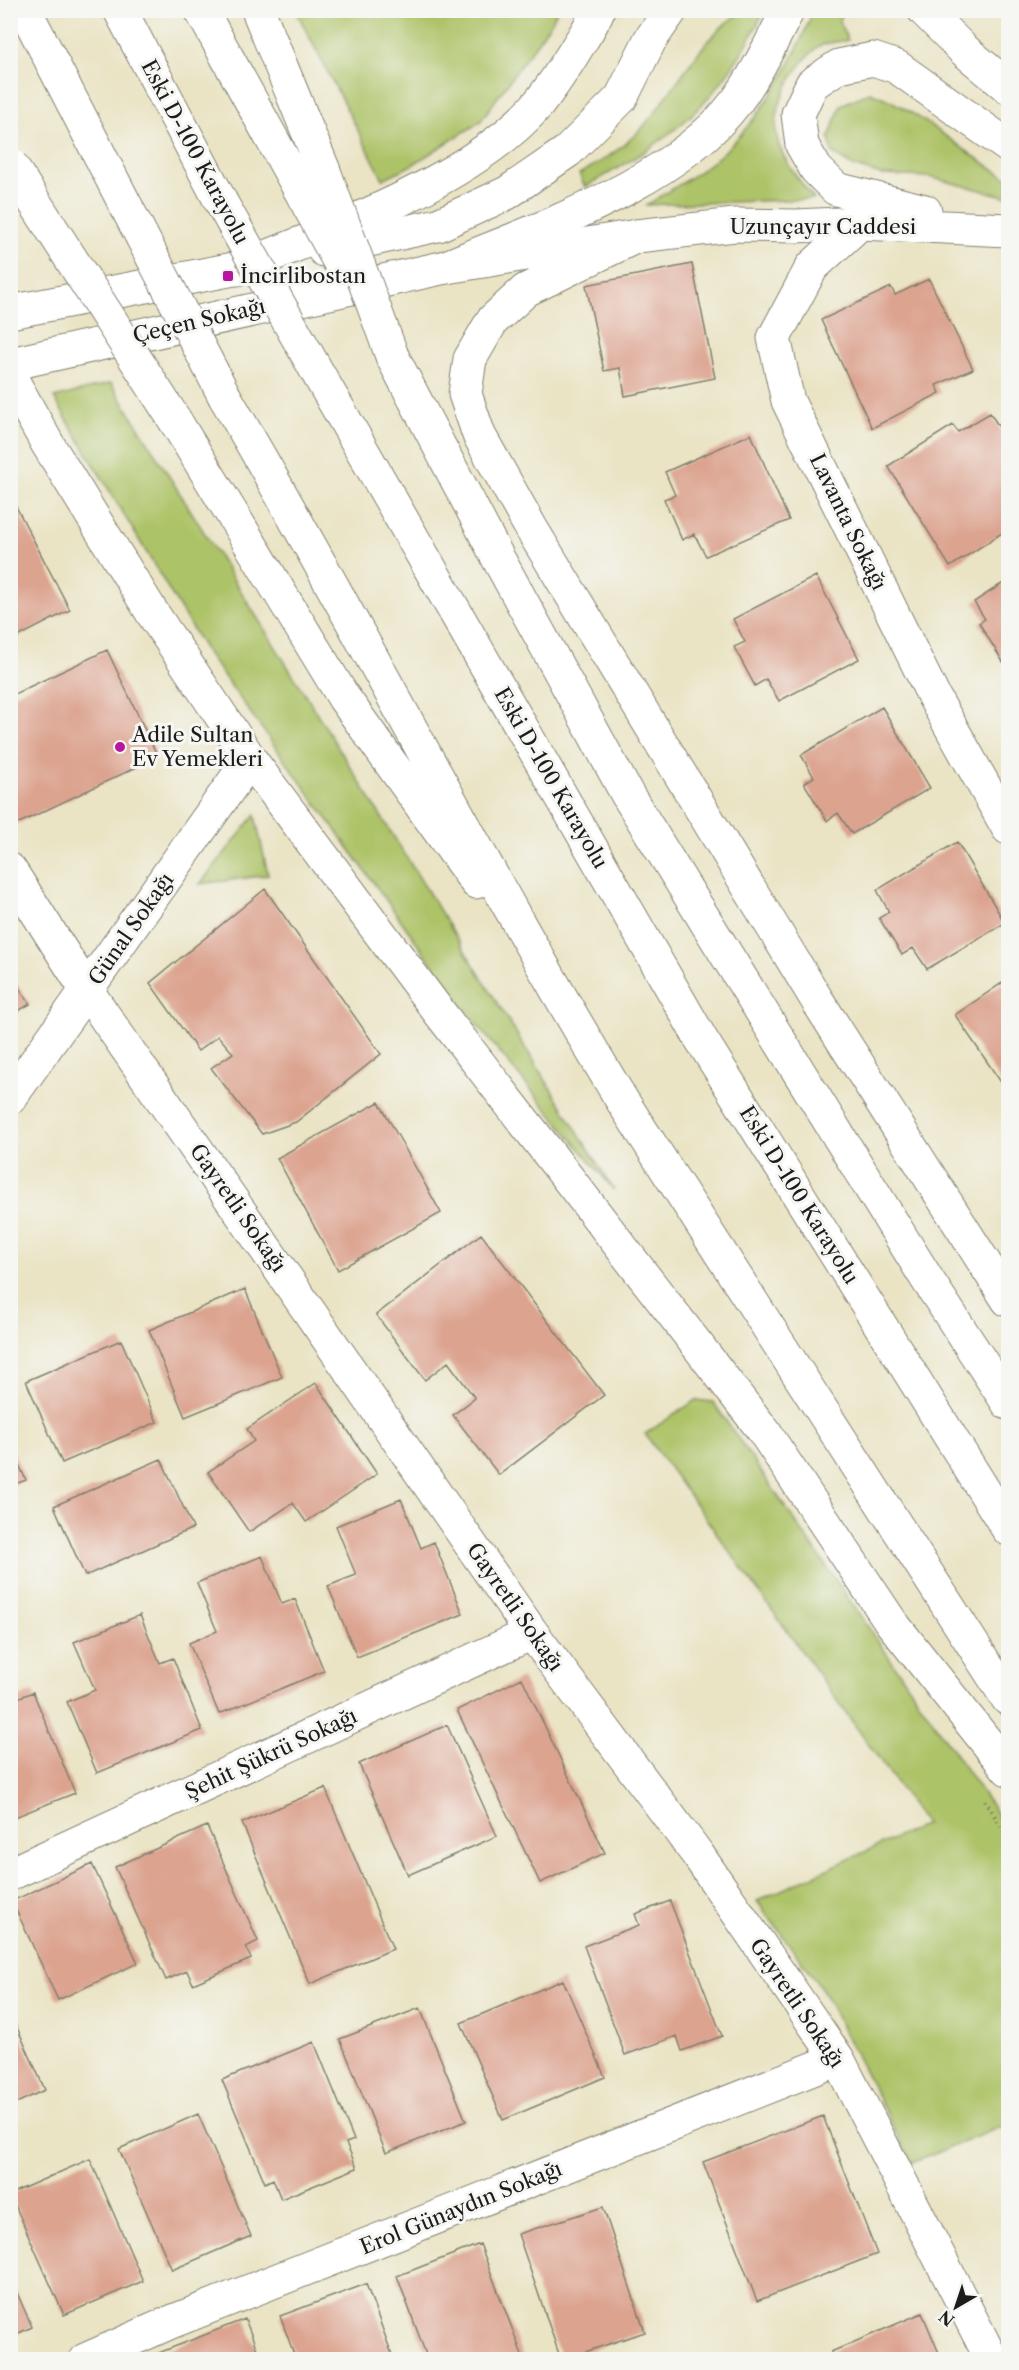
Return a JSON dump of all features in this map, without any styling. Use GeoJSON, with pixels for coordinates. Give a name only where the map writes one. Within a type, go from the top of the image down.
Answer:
{"type":"FeatureCollection","features":[{"type":"Feature","properties":{"kind":"main road"},"geometry":{"type":"LineString","coordinates":[[26,10],[225,397],[305,533],[565,1006],[630,1112],[1008,1700]]}},
{"type":"Feature","properties":{"kind":"main road","name":"Eski D-100 Karayolu"},"geometry":{"type":"LineString","coordinates":[[120,10],[222,202],[320,377],[701,1039],[1008,1529]]}},
{"type":"Feature","properties":{"kind":"main road"},"geometry":{"type":"LineString","coordinates":[[201,10],[312,180]]}},
{"type":"Feature","properties":{"kind":"main road"},"geometry":{"type":"LineString","coordinates":[[258,10],[312,180],[392,356],[499,560],[627,794],[927,1279],[1008,1403]]}},
{"type":"Feature","properties":{"kind":"main road"},"geometry":{"type":"LineString","coordinates":[[238,269],[344,224],[446,176],[498,140],[538,104],[568,62],[598,10]]}},
{"type":"Feature","properties":{"kind":"main road"},"geometry":{"type":"LineString","coordinates":[[238,269],[438,225],[507,193],[568,151],[621,98],[650,40],[670,10]]}},
{"type":"Feature","properties":{"kind":"main road"},"geometry":{"type":"LineString","coordinates":[[446,267],[588,207],[654,172],[699,140],[736,102],[788,10]]}},
{"type":"Feature","properties":{"kind":"main road"},"geometry":{"type":"LineString","coordinates":[[924,10],[964,50],[1008,87]]}},
{"type":"Feature","properties":{"kind":"main road"},"geometry":{"type":"LineString","coordinates":[[1008,146],[897,67],[873,59],[839,66],[812,84],[798,114],[802,145],[816,169],[836,189],[1008,230]]}},
{"type":"Feature","properties":{"kind":"main road"},"geometry":{"type":"LineString","coordinates":[[10,164],[176,422],[344,698],[565,1006]]}},
{"type":"Feature","properties":{"kind":"main road","name":"Uzunçayır Caddesi"},"geometry":{"type":"LineString","coordinates":[[637,236],[735,225],[796,226],[860,223],[1008,230]]}},
{"type":"Feature","properties":{"kind":"main road","name":"Lavanta Sokağı"},"geometry":{"type":"LineString","coordinates":[[860,223],[812,267],[774,338],[788,401],[934,697],[1008,828]]}},
{"type":"Feature","properties":{"kind":"main road"},"geometry":{"type":"LineString","coordinates":[[637,236],[526,290],[492,321],[470,359],[465,394],[475,425],[531,528],[811,989],[1008,1300]]}},
{"type":"Feature","properties":{"kind":"main road","name":"Çeçen Sokağı"},"geometry":{"type":"LineString","coordinates":[[12,379],[446,267],[637,236]]}},
{"type":"Feature","properties":{"kind":"main road","name":"Çeçen Sokağı"},"geometry":{"type":"LineString","coordinates":[[10,312],[238,269]]}},
{"type":"Feature","properties":{"kind":"main road"},"geometry":{"type":"LineString","coordinates":[[12,379],[47,443],[153,614],[250,759],[436,1008],[763,1430],[891,1622],[1008,1769]]}},
{"type":"Feature","properties":{"kind":"main road","name":"Günal Sokağı"},"geometry":{"type":"LineString","coordinates":[[10,1098],[250,759]]}},
{"type":"Feature","properties":{"kind":"main road","name":"Gayretli Sokağı"},"geometry":{"type":"LineString","coordinates":[[10,870],[87,991],[532,1633],[698,1855],[837,2060],[992,2360]]}},
{"type":"Feature","properties":{"kind":"main road","name":"Şehit Şükrü Sokağı"},"geometry":{"type":"LineString","coordinates":[[10,1874],[532,1633]]}},
{"type":"Feature","properties":{"kind":"main road","name":"Erol Günaydın Sokağı"},"geometry":{"type":"LineString","coordinates":[[85,2360],[171,2322],[837,2060]]}},
{"type":"Feature","properties":{"kind":"green space"},"geometry":{"type":"Polygon","coordinates":[[[296,11],[557,11],[551,23],[480,122],[412,165],[383,179],[296,11]]]}},
{"type":"Feature","properties":{"kind":"green space"},"geometry":{"type":"Polygon","coordinates":[[[744,11],[764,11],[730,71],[711,95],[669,134],[644,152],[585,187],[579,174],[628,142],[642,128],[715,33],[729,20],[744,11]]]}},
{"type":"Feature","properties":{"kind":"green space"},"geometry":{"type":"Polygon","coordinates":[[[813,11],[842,11],[839,22],[848,40],[819,46],[808,56],[794,75],[783,96],[776,130],[780,149],[796,176],[814,199],[647,205],[708,165],[740,135],[766,103],[777,85],[813,11]]]}},
{"type":"Feature","properties":{"kind":"green space"},"geometry":{"type":"Polygon","coordinates":[[[870,92],[923,120],[1008,178],[1008,197],[929,177],[881,175],[853,166],[832,153],[829,137],[841,105],[870,92]]]}},
{"type":"Feature","properties":{"kind":"green space"},"geometry":{"type":"Polygon","coordinates":[[[111,383],[614,1190],[473,1020],[205,650],[54,398],[111,383]]]}},
{"type":"Feature","properties":{"kind":"green space"},"geometry":{"type":"Polygon","coordinates":[[[255,815],[268,875],[200,884],[255,815]]]}},
{"type":"Feature","properties":{"kind":"green space"},"geometry":{"type":"Polygon","coordinates":[[[696,1400],[713,1402],[1008,1830],[1008,2124],[912,2163],[822,1989],[757,1901],[926,1824],[645,1434],[696,1400]]]}},
{"type":"Feature","properties":{"kind":"building"},"geometry":{"type":"Polygon","coordinates":[[[692,264],[715,378],[625,396],[620,368],[604,371],[586,285],[692,264]]]}},
{"type":"Feature","properties":{"kind":"building"},"geometry":{"type":"Polygon","coordinates":[[[929,279],[973,369],[936,385],[940,393],[872,428],[821,320],[891,287],[895,295],[929,279]]]}},
{"type":"Feature","properties":{"kind":"building"},"geometry":{"type":"Polygon","coordinates":[[[990,413],[1008,441],[1008,529],[950,567],[888,466],[953,425],[958,432],[990,413]]]}},
{"type":"Feature","properties":{"kind":"building"},"geometry":{"type":"Polygon","coordinates":[[[751,434],[789,520],[706,556],[694,534],[682,540],[664,499],[675,495],[665,472],[751,434]]]}},
{"type":"Feature","properties":{"kind":"building"},"geometry":{"type":"Polygon","coordinates":[[[10,495],[70,610],[10,641],[10,495]]]}},
{"type":"Feature","properties":{"kind":"building"},"geometry":{"type":"Polygon","coordinates":[[[816,576],[859,659],[779,701],[766,679],[755,686],[734,647],[745,642],[733,619],[816,576]]]}},
{"type":"Feature","properties":{"kind":"building"},"geometry":{"type":"Polygon","coordinates":[[[1008,580],[1008,658],[1003,662],[979,623],[985,619],[974,602],[1008,580]]]}},
{"type":"Feature","properties":{"kind":"building"},"geometry":{"type":"Polygon","coordinates":[[[107,650],[158,757],[17,824],[10,811],[10,696],[107,650]]]}},
{"type":"Feature","properties":{"kind":"building"},"geometry":{"type":"Polygon","coordinates":[[[882,707],[930,788],[852,834],[838,813],[827,821],[804,783],[814,777],[801,755],[882,707]]]}},
{"type":"Feature","properties":{"kind":"building"},"geometry":{"type":"Polygon","coordinates":[[[957,842],[1005,923],[927,969],[913,948],[902,955],[879,918],[889,912],[877,890],[957,842]]]}},
{"type":"Feature","properties":{"kind":"building"},"geometry":{"type":"Polygon","coordinates":[[[265,889],[381,1054],[296,1122],[262,1134],[211,1068],[233,1053],[218,1036],[198,1051],[150,983],[265,889]]]}},
{"type":"Feature","properties":{"kind":"building"},"geometry":{"type":"Polygon","coordinates":[[[10,974],[30,1004],[10,1016],[10,974]]]}},
{"type":"Feature","properties":{"kind":"building"},"geometry":{"type":"Polygon","coordinates":[[[1008,979],[1008,1090],[1007,1091],[955,1015],[1008,979]]]}},
{"type":"Feature","properties":{"kind":"building"},"geometry":{"type":"Polygon","coordinates":[[[379,1102],[441,1213],[338,1270],[277,1158],[379,1102]]]}},
{"type":"Feature","properties":{"kind":"building"},"geometry":{"type":"Polygon","coordinates":[[[481,1234],[604,1395],[499,1475],[453,1415],[475,1398],[448,1362],[425,1380],[376,1315],[481,1234]]]}},
{"type":"Feature","properties":{"kind":"building"},"geometry":{"type":"Polygon","coordinates":[[[245,1289],[282,1377],[185,1417],[149,1330],[245,1289]]]}},
{"type":"Feature","properties":{"kind":"building"},"geometry":{"type":"Polygon","coordinates":[[[121,1340],[157,1422],[62,1463],[26,1381],[121,1340]]]}},
{"type":"Feature","properties":{"kind":"building"},"geometry":{"type":"Polygon","coordinates":[[[316,1383],[377,1474],[306,1522],[293,1503],[249,1532],[208,1472],[254,1441],[247,1429],[316,1383]]]}},
{"type":"Feature","properties":{"kind":"building"},"geometry":{"type":"Polygon","coordinates":[[[10,1445],[26,1480],[10,1486],[10,1445]]]}},
{"type":"Feature","properties":{"kind":"building"},"geometry":{"type":"Polygon","coordinates":[[[161,1459],[193,1528],[85,1576],[54,1506],[161,1459]]]}},
{"type":"Feature","properties":{"kind":"building"},"geometry":{"type":"Polygon","coordinates":[[[401,1499],[421,1548],[434,1542],[463,1614],[357,1657],[328,1586],[356,1575],[336,1526],[401,1499]]]}},
{"type":"Feature","properties":{"kind":"building"},"geometry":{"type":"Polygon","coordinates":[[[262,1556],[282,1604],[295,1599],[324,1671],[219,1714],[189,1643],[217,1631],[197,1583],[262,1556]]]}},
{"type":"Feature","properties":{"kind":"building"},"geometry":{"type":"Polygon","coordinates":[[[140,1615],[160,1663],[173,1658],[202,1730],[97,1773],[67,1702],[95,1690],[74,1642],[140,1615]]]}},
{"type":"Feature","properties":{"kind":"building"},"geometry":{"type":"Polygon","coordinates":[[[522,1678],[605,1853],[540,1883],[457,1710],[522,1678]]]}},
{"type":"Feature","properties":{"kind":"building"},"geometry":{"type":"Polygon","coordinates":[[[33,1692],[75,1793],[10,1819],[10,1701],[33,1692]]]}},
{"type":"Feature","properties":{"kind":"building"},"geometry":{"type":"Polygon","coordinates":[[[447,1725],[497,1836],[408,1875],[359,1764],[447,1725]]]}},
{"type":"Feature","properties":{"kind":"building"},"geometry":{"type":"Polygon","coordinates":[[[325,1788],[393,1949],[310,1984],[242,1823],[325,1788]]]}},
{"type":"Feature","properties":{"kind":"building"},"geometry":{"type":"Polygon","coordinates":[[[207,1826],[258,1941],[246,1947],[251,1959],[193,1984],[187,1971],[166,1980],[115,1867],[207,1826]]]}},
{"type":"Feature","properties":{"kind":"building"},"geometry":{"type":"Polygon","coordinates":[[[92,1864],[138,1963],[58,2000],[12,1901],[92,1864]]]}},
{"type":"Feature","properties":{"kind":"building"},"geometry":{"type":"Polygon","coordinates":[[[670,1901],[722,2036],[682,2051],[677,2036],[625,2055],[584,1946],[639,1925],[635,1914],[670,1901]]]}},
{"type":"Feature","properties":{"kind":"building"},"geometry":{"type":"Polygon","coordinates":[[[563,1980],[605,2077],[503,2120],[461,2023],[563,1980]]]}},
{"type":"Feature","properties":{"kind":"building"},"geometry":{"type":"Polygon","coordinates":[[[420,2008],[466,2121],[386,2153],[340,2039],[420,2008]]]}},
{"type":"Feature","properties":{"kind":"building"},"geometry":{"type":"Polygon","coordinates":[[[10,2012],[45,2090],[10,2106],[10,2012]]]}},
{"type":"Feature","properties":{"kind":"building"},"geometry":{"type":"Polygon","coordinates":[[[314,2042],[354,2140],[346,2143],[357,2168],[281,2199],[273,2179],[265,2183],[222,2080],[314,2042]]]}},
{"type":"Feature","properties":{"kind":"building"},"geometry":{"type":"Polygon","coordinates":[[[198,2114],[251,2236],[172,2270],[119,2149],[198,2114]]]}},
{"type":"Feature","properties":{"kind":"building"},"geometry":{"type":"Polygon","coordinates":[[[823,2116],[877,2254],[757,2301],[703,2162],[823,2116]]]}},
{"type":"Feature","properties":{"kind":"building"},"geometry":{"type":"Polygon","coordinates":[[[90,2159],[143,2281],[64,2315],[10,2194],[90,2159]]]}},
{"type":"Feature","properties":{"kind":"building"},"geometry":{"type":"Polygon","coordinates":[[[603,2207],[645,2332],[561,2360],[518,2234],[603,2207]]]}},
{"type":"Feature","properties":{"kind":"building"},"geometry":{"type":"Polygon","coordinates":[[[480,2244],[524,2360],[428,2360],[397,2276],[480,2244]]]}},
{"type":"Feature","properties":{"kind":"building"},"geometry":{"type":"Polygon","coordinates":[[[10,2277],[32,2327],[10,2337],[10,2277]]]}},
{"type":"Feature","properties":{"kind":"building"},"geometry":{"type":"Polygon","coordinates":[[[366,2284],[394,2360],[296,2360],[280,2316],[366,2284]]]}},
{"type":"Feature","properties":{"kind":"building"},"geometry":{"type":"Polygon","coordinates":[[[922,2313],[942,2360],[834,2360],[831,2352],[922,2313]]]}},
{"type":"Feature","properties":{"kind":"building"},"geometry":{"type":"Polygon","coordinates":[[[245,2319],[261,2360],[152,2360],[151,2356],[245,2319]]]}},
{"type":"Feature","properties":{"kind":"place","name":"İncirlibostan"},"geometry":{"type":"Point","coordinates":[228,276]}},
{"type":"Feature","properties":{"kind":"place","name":"Adile Sultan Ev Yemekleri"},"geometry":{"type":"Point","coordinates":[120,747]}}]}
